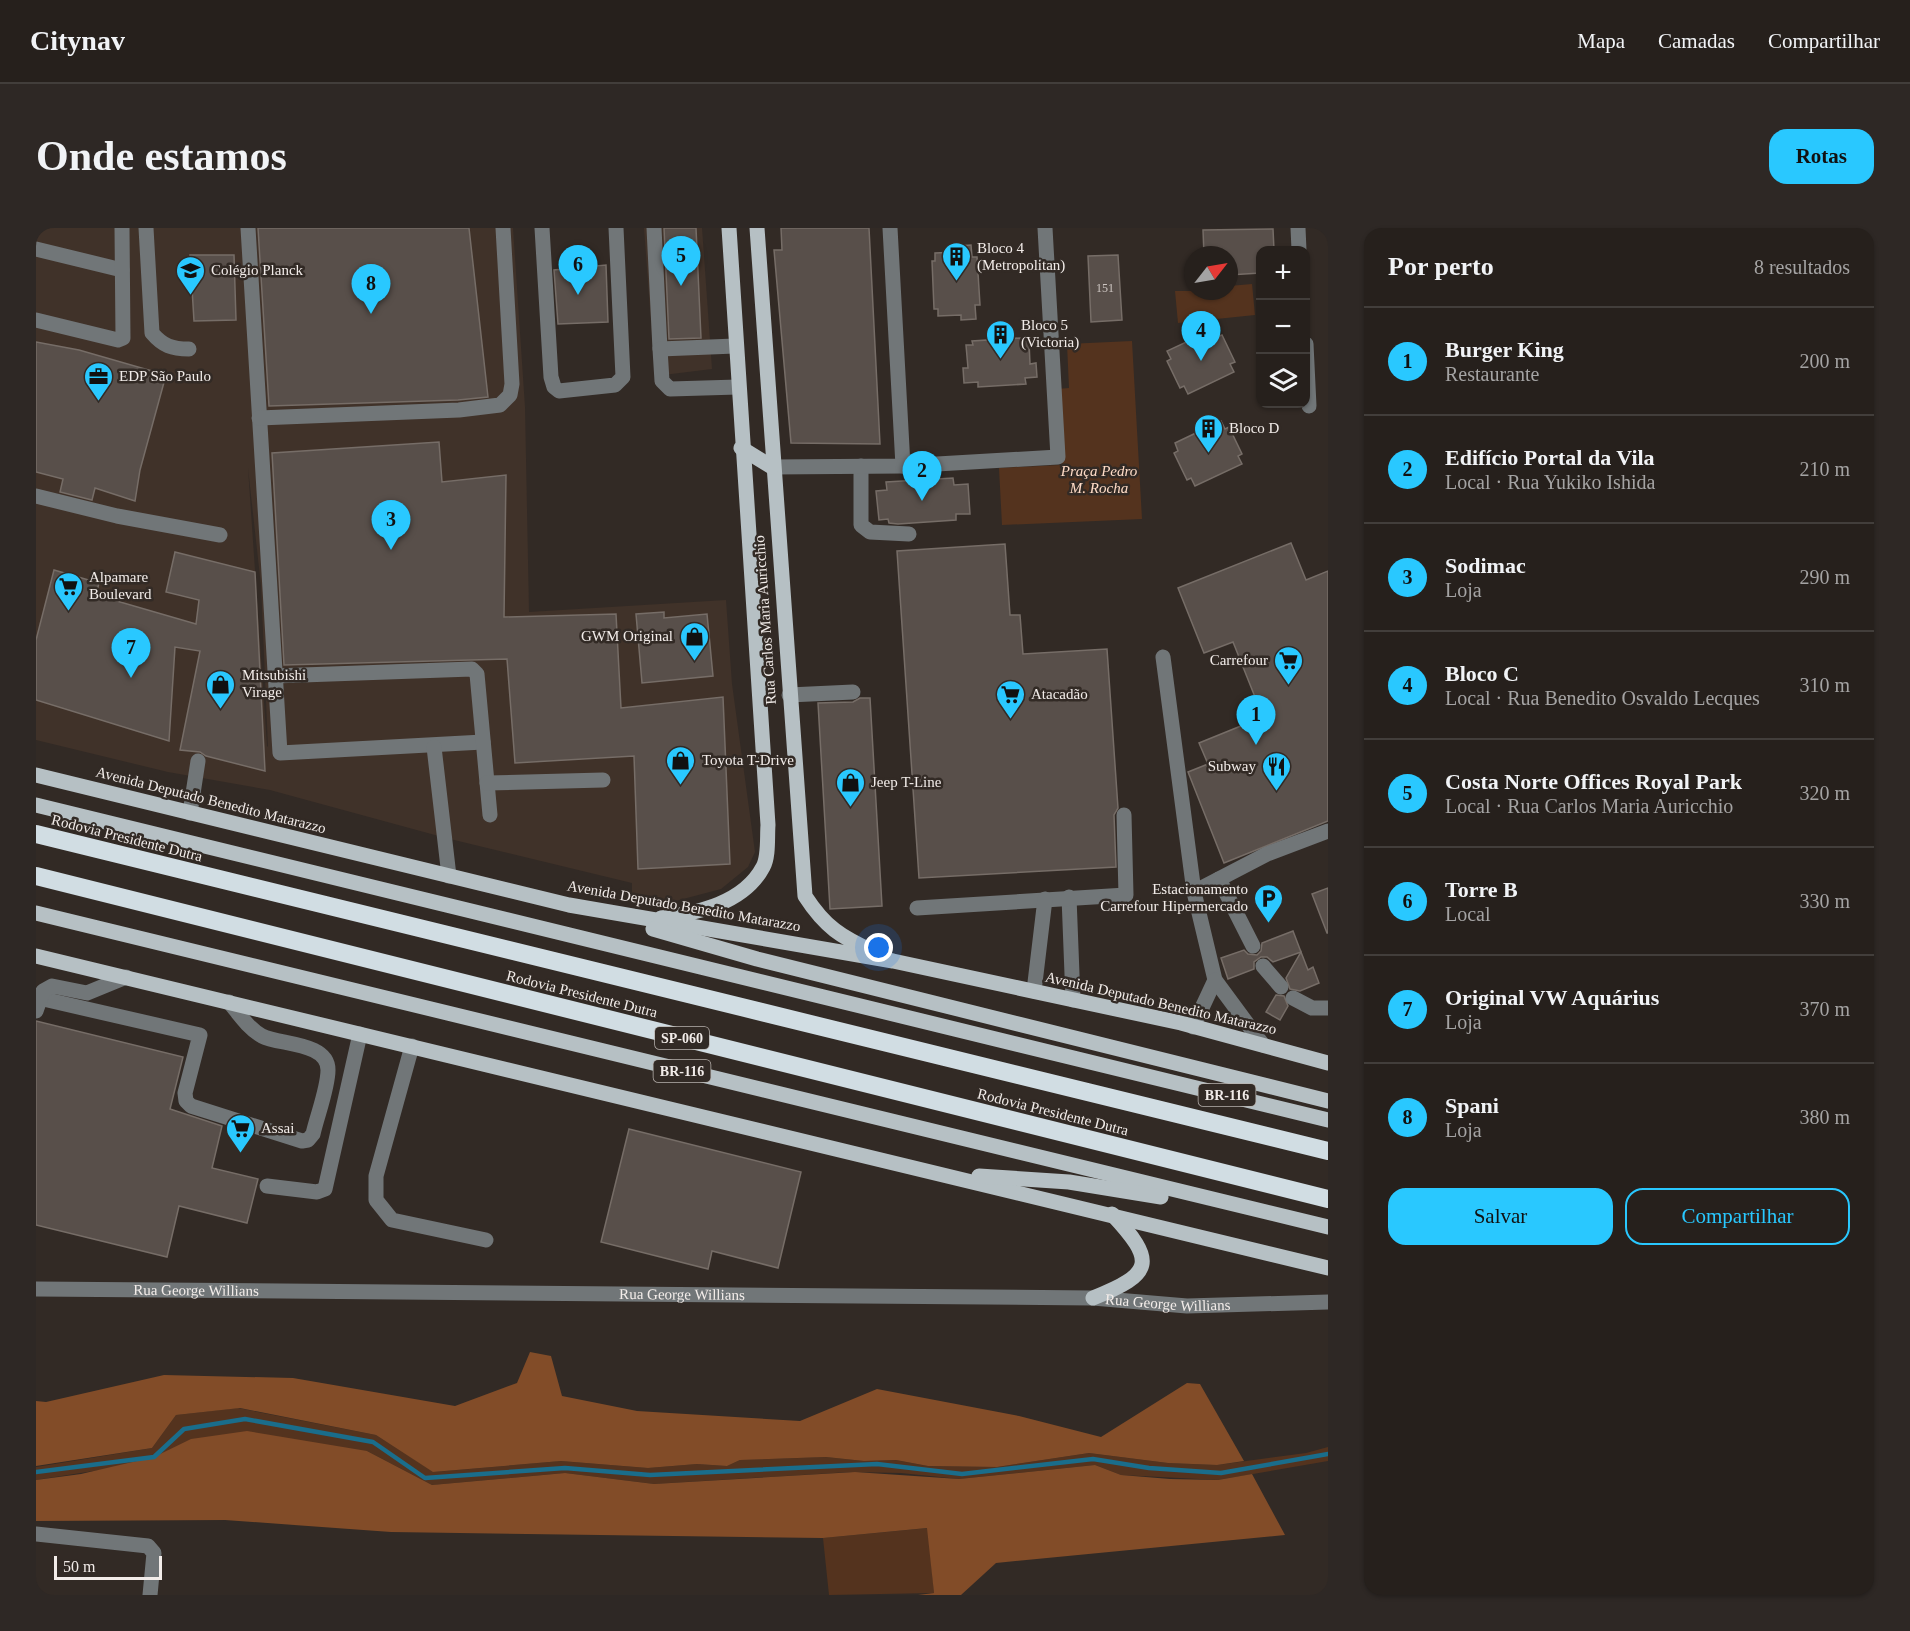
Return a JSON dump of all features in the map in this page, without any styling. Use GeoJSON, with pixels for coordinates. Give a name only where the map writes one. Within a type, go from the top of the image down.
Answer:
{"type":"FeatureCollection","features":[{"type":"Feature","properties":{"kind":"highway","name":"Rodovia Presidente Dutra"},"geometry":{"type":"LineString","coordinates":[[36,834],[1328,1151]]}},
{"type":"Feature","properties":{"kind":"highway","name":"Rodovia Presidente Dutra"},"geometry":{"type":"LineString","coordinates":[[36,876],[1328,1199]]}},
{"type":"Feature","properties":{"kind":"main road","name":"Rua Carlos Maria Auricchio"},"geometry":{"type":"LineString","coordinates":[[644,920],[691,914],[721,903],[746,889],[764,866],[768,825],[741,448],[729,228]]}},
{"type":"Feature","properties":{"kind":"main road","name":"Rua Carlos Maria Auricchio"},"geometry":{"type":"LineString","coordinates":[[757,228],[772,467],[804,896],[821,921],[851,942],[893,961]]}},
{"type":"Feature","properties":{"kind":"main road"},"geometry":{"type":"LineString","coordinates":[[741,448],[772,467]]}},
{"type":"Feature","properties":{"kind":"main road","name":"Avenida Deputado Benedito Matarazzo"},"geometry":{"type":"LineString","coordinates":[[36,775],[569,905],[644,920],[893,961],[1193,1027],[1327,1062]]}},
{"type":"Feature","properties":{"kind":"main road","name":"Rodovia Presidente Dutra"},"geometry":{"type":"LineString","coordinates":[[36,806],[1328,1120]]}},
{"type":"Feature","properties":{"kind":"main road"},"geometry":{"type":"LineString","coordinates":[[569,905],[756,959],[1328,1101]]}},
{"type":"Feature","properties":{"kind":"main road","name":"BR-116"},"geometry":{"type":"LineString","coordinates":[[36,913],[1328,1227]]}},
{"type":"Feature","properties":{"kind":"main road"},"geometry":{"type":"LineString","coordinates":[[36,956],[1328,1268]]}},
{"type":"Feature","properties":{"kind":"main road"},"geometry":{"type":"LineString","coordinates":[[952,1176],[1069,1182],[1190,1202],[1240,1207]]}},
{"type":"Feature","properties":{"kind":"main road"},"geometry":{"type":"LineString","coordinates":[[1093,1298],[1130,1281],[1141,1268],[1142,1257],[1139,1245],[1112,1214]]}},
{"type":"Feature","properties":{"kind":"street"},"geometry":{"type":"LineString","coordinates":[[36,320],[118,340],[123,338],[122,228]]}},
{"type":"Feature","properties":{"kind":"street"},"geometry":{"type":"LineString","coordinates":[[146,228],[152,333],[159,342],[172,349],[189,349]]}},
{"type":"Feature","properties":{"kind":"street"},"geometry":{"type":"LineString","coordinates":[[248,228],[280,753],[434,747],[483,742]]}},
{"type":"Feature","properties":{"kind":"street"},"geometry":{"type":"LineString","coordinates":[[259,418],[459,410],[500,405],[510,395],[512,384],[503,228]]}},
{"type":"Feature","properties":{"kind":"street"},"geometry":{"type":"LineString","coordinates":[[542,228],[551,377],[554,387],[559,391],[615,386],[623,376],[616,228]]}},
{"type":"Feature","properties":{"kind":"street"},"geometry":{"type":"LineString","coordinates":[[654,228],[662,381],[670,389],[738,387]]}},
{"type":"Feature","properties":{"kind":"street"},"geometry":{"type":"LineString","coordinates":[[890,228],[903,466]]}},
{"type":"Feature","properties":{"kind":"street"},"geometry":{"type":"LineString","coordinates":[[772,467],[903,466],[1058,457],[1045,228]]}},
{"type":"Feature","properties":{"kind":"street"},"geometry":{"type":"LineString","coordinates":[[1298,228],[1299,246]]}},
{"type":"Feature","properties":{"kind":"street"},"geometry":{"type":"LineString","coordinates":[[36,249],[122,270]]}},
{"type":"Feature","properties":{"kind":"street"},"geometry":{"type":"LineString","coordinates":[[660,349],[735,345]]}},
{"type":"Feature","properties":{"kind":"street"},"geometry":{"type":"LineString","coordinates":[[861,466],[861,525],[870,532],[909,534]]}},
{"type":"Feature","properties":{"kind":"street"},"geometry":{"type":"LineString","coordinates":[[36,496],[117,516],[220,535]]}},
{"type":"Feature","properties":{"kind":"street"},"geometry":{"type":"LineString","coordinates":[[1164,657],[1194,892],[1215,980],[1263,1045]]}},
{"type":"Feature","properties":{"kind":"street"},"geometry":{"type":"LineString","coordinates":[[274,676],[472,669],[477,674],[490,815]]}},
{"type":"Feature","properties":{"kind":"street"},"geometry":{"type":"LineString","coordinates":[[789,695],[853,692]]}},
{"type":"Feature","properties":{"kind":"street"},"geometry":{"type":"LineString","coordinates":[[434,747],[449,876]]}},
{"type":"Feature","properties":{"kind":"street"},"geometry":{"type":"LineString","coordinates":[[190,813],[198,761]]}},
{"type":"Feature","properties":{"kind":"street"},"geometry":{"type":"LineString","coordinates":[[487,783],[603,780]]}},
{"type":"Feature","properties":{"kind":"street"},"geometry":{"type":"LineString","coordinates":[[917,908],[1126,895],[1124,815]]}},
{"type":"Feature","properties":{"kind":"street"},"geometry":{"type":"LineString","coordinates":[[1194,892],[1267,855],[1328,831]]}},
{"type":"Feature","properties":{"kind":"street"},"geometry":{"type":"LineString","coordinates":[[1219,879],[1253,946]]}},
{"type":"Feature","properties":{"kind":"street"},"geometry":{"type":"LineString","coordinates":[[1068,897],[1073,1000]]}},
{"type":"Feature","properties":{"kind":"street"},"geometry":{"type":"LineString","coordinates":[[1034,992],[1045,899]]}},
{"type":"Feature","properties":{"kind":"street"},"geometry":{"type":"LineString","coordinates":[[1263,966],[1281,987]]}},
{"type":"Feature","properties":{"kind":"street"},"geometry":{"type":"LineString","coordinates":[[126,977],[87,993],[52,986],[43,991],[37,1005],[200,1035],[185,1093],[186,1101],[191,1106],[302,1141],[308,1140],[313,1134],[328,1069],[324,1058],[315,1051],[263,1037],[250,1028],[229,1002]]}},
{"type":"Feature","properties":{"kind":"street"},"geometry":{"type":"LineString","coordinates":[[1193,1027],[1215,980]]}},
{"type":"Feature","properties":{"kind":"street"},"geometry":{"type":"LineString","coordinates":[[1293,998],[1312,1008],[1328,1008]]}},
{"type":"Feature","properties":{"kind":"street"},"geometry":{"type":"LineString","coordinates":[[267,1186],[316,1192],[325,1189],[360,1034]]}},
{"type":"Feature","properties":{"kind":"street"},"geometry":{"type":"LineString","coordinates":[[412,1046],[376,1176],[376,1200],[392,1220],[486,1240]]}},
{"type":"Feature","properties":{"kind":"street","name":"Rua George Willians"},"geometry":{"type":"LineString","coordinates":[[36,1289],[1093,1298],[1187,1306],[1328,1302]]}},
{"type":"Feature","properties":{"kind":"street"},"geometry":{"type":"LineString","coordinates":[[36,1534],[148,1546],[154,1553],[150,1595]]}},
{"type":"Feature","properties":{"kind":"shaded area"},"geometry":{"type":"Polygon","coordinates":[[[36,228],[513,228],[525,407],[529,612],[726,600],[732,684],[755,852],[748,867],[721,889],[668,903],[632,896],[632,883],[446,838],[270,790],[168,772],[36,740],[36,228]],[[248,468],[268,747],[261,586],[248,468]]]}},
{"type":"Feature","properties":{"kind":"shaded area"},"geometry":{"type":"Polygon","coordinates":[[[644,228],[702,228],[712,369],[655,376],[644,228]]]}},
{"type":"Feature","properties":{"kind":"shaded area"},"geometry":{"type":"Polygon","coordinates":[[[530,1352],[551,1356],[562,1396],[637,1411],[800,1421],[877,1389],[1019,1416],[1101,1437],[1187,1383],[1200,1384],[1244,1461],[1217,1465],[1168,1463],[1089,1453],[997,1467],[928,1466],[896,1460],[864,1461],[826,1457],[740,1460],[727,1466],[697,1464],[648,1468],[561,1461],[433,1472],[376,1435],[240,1408],[176,1415],[152,1448],[36,1466],[36,1401],[46,1402],[164,1375],[293,1378],[455,1406],[517,1383],[530,1352]]]}},
{"type":"Feature","properties":{"kind":"shaded area"},"geometry":{"type":"Polygon","coordinates":[[[247,1431],[367,1451],[432,1485],[565,1473],[654,1484],[855,1472],[959,1479],[1095,1465],[1121,1475],[1170,1479],[1218,1480],[1252,1474],[1285,1535],[996,1563],[961,1595],[918,1595],[934,1593],[927,1528],[823,1538],[391,1532],[225,1520],[36,1521],[36,1480],[81,1474],[154,1457],[191,1439],[247,1431]]]}},
{"type":"Feature","properties":{"kind":"green space"},"geometry":{"type":"Polygon","coordinates":[[[1252,284],[1255,315],[1178,323],[1175,291],[1184,291],[1184,300],[1238,300],[1238,285],[1252,284]]]}},
{"type":"Feature","properties":{"kind":"green space","name":"Praça Pedro M. Rocha"},"geometry":{"type":"Polygon","coordinates":[[[1132,341],[1142,519],[1002,525],[999,468],[1061,465],[1057,389],[1069,388],[1067,344],[1132,341]]]}},
{"type":"Feature","properties":{"kind":"green space"},"geometry":{"type":"Polygon","coordinates":[[[238,1408],[376,1435],[434,1472],[561,1461],[648,1468],[697,1464],[727,1466],[740,1460],[826,1457],[864,1461],[896,1460],[928,1466],[997,1467],[1089,1453],[1168,1463],[1217,1465],[1306,1453],[1328,1447],[1328,1461],[1218,1480],[1121,1475],[1095,1465],[959,1479],[901,1473],[850,1472],[654,1484],[565,1473],[432,1485],[367,1451],[151,1462],[36,1480],[36,1467],[152,1448],[176,1415],[238,1408]]]}},
{"type":"Feature","properties":{"kind":"green space"},"geometry":{"type":"Polygon","coordinates":[[[928,1528],[934,1593],[829,1595],[823,1538],[928,1528]]]}},
{"type":"Feature","properties":{"kind":"building"},"geometry":{"type":"Polygon","coordinates":[[[258,228],[469,228],[488,397],[269,406],[258,228]]]}},
{"type":"Feature","properties":{"kind":"building"},"geometry":{"type":"Polygon","coordinates":[[[664,228],[696,228],[701,338],[669,339],[664,228]]]}},
{"type":"Feature","properties":{"kind":"building"},"geometry":{"type":"Polygon","coordinates":[[[781,228],[869,228],[880,444],[791,443],[774,250],[782,250],[781,228]]]}},
{"type":"Feature","properties":{"kind":"building"},"geometry":{"type":"Polygon","coordinates":[[[1273,229],[1274,246],[1256,246],[1256,273],[1238,274],[1238,246],[1204,246],[1203,230],[1273,229]]]}},
{"type":"Feature","properties":{"kind":"building","name":"Bloco 4 (Metropolitan)"},"geometry":{"type":"Polygon","coordinates":[[[971,245],[972,257],[977,257],[980,305],[975,305],[976,319],[961,320],[961,315],[938,316],[938,309],[934,309],[932,261],[935,261],[935,253],[958,252],[957,246],[971,245]]]}},
{"type":"Feature","properties":{"kind":"building"},"geometry":{"type":"Polygon","coordinates":[[[190,255],[234,255],[236,320],[194,321],[190,255]]]}},
{"type":"Feature","properties":{"kind":"building"},"geometry":{"type":"Polygon","coordinates":[[[1118,255],[1122,320],[1091,322],[1088,256],[1118,255]]]}},
{"type":"Feature","properties":{"kind":"building"},"geometry":{"type":"Polygon","coordinates":[[[606,265],[608,322],[558,324],[554,270],[606,265]]]}},
{"type":"Feature","properties":{"kind":"building"},"geometry":{"type":"Polygon","coordinates":[[[1214,329],[1217,337],[1222,335],[1235,362],[1230,364],[1234,372],[1188,394],[1184,386],[1180,388],[1167,361],[1171,359],[1167,351],[1214,329]]]}},
{"type":"Feature","properties":{"kind":"building","name":"Bloco 5 (Victoria)"},"geometry":{"type":"Polygon","coordinates":[[[1020,338],[1021,341],[1029,341],[1030,364],[1036,363],[1037,377],[1025,378],[1026,384],[978,387],[978,382],[964,383],[963,368],[968,368],[966,345],[973,345],[972,341],[1020,338]]]}},
{"type":"Feature","properties":{"kind":"building","name":"EDP São Paulo"},"geometry":{"type":"Polygon","coordinates":[[[36,342],[79,350],[166,375],[140,470],[135,501],[95,488],[92,500],[60,492],[63,479],[36,472],[36,342]]]}},
{"type":"Feature","properties":{"kind":"building","name":"Bloco D"},"geometry":{"type":"Polygon","coordinates":[[[1221,421],[1225,429],[1229,427],[1242,454],[1238,456],[1242,464],[1195,486],[1191,478],[1187,480],[1174,453],[1178,451],[1175,443],[1221,421]]]}},
{"type":"Feature","properties":{"kind":"building"},"geometry":{"type":"Polygon","coordinates":[[[439,442],[442,482],[506,475],[504,617],[616,614],[621,708],[723,697],[730,864],[638,869],[634,756],[515,763],[507,659],[284,665],[272,453],[439,442]]]}},
{"type":"Feature","properties":{"kind":"building"},"geometry":{"type":"Polygon","coordinates":[[[953,478],[954,485],[968,484],[970,514],[956,514],[956,520],[898,524],[889,523],[888,519],[879,520],[876,491],[887,490],[886,482],[953,478]]]}},
{"type":"Feature","properties":{"kind":"building","name":"Carrefour"},"geometry":{"type":"Polygon","coordinates":[[[1291,543],[1306,580],[1328,571],[1328,821],[1224,863],[1188,772],[1208,764],[1199,743],[1263,717],[1233,642],[1204,653],[1178,588],[1291,543]]]}},
{"type":"Feature","properties":{"kind":"building","name":"Atacadão"},"geometry":{"type":"Polygon","coordinates":[[[1005,544],[1010,615],[1020,615],[1023,654],[1107,649],[1118,808],[1114,815],[1116,867],[919,878],[897,551],[1005,544]]]}},
{"type":"Feature","properties":{"kind":"building"},"geometry":{"type":"Polygon","coordinates":[[[175,552],[255,572],[265,771],[206,756],[200,752],[180,750],[200,651],[175,647],[169,741],[36,700],[36,640],[54,570],[99,583],[96,595],[196,624],[199,600],[166,592],[175,552]]]}},
{"type":"Feature","properties":{"kind":"building"},"geometry":{"type":"Polygon","coordinates":[[[664,612],[664,618],[707,614],[713,676],[642,683],[636,614],[664,612]]]}},
{"type":"Feature","properties":{"kind":"building","name":"Jeep T-Line"},"geometry":{"type":"Polygon","coordinates":[[[860,698],[870,698],[882,906],[830,909],[818,703],[853,702],[860,698]]]}},
{"type":"Feature","properties":{"kind":"building"},"geometry":{"type":"Polygon","coordinates":[[[1328,888],[1328,933],[1327,933],[1312,894],[1328,888]]]}},
{"type":"Feature","properties":{"kind":"building"},"geometry":{"type":"Polygon","coordinates":[[[1293,931],[1301,952],[1273,962],[1267,957],[1261,957],[1254,962],[1254,969],[1228,979],[1221,958],[1244,950],[1248,954],[1257,955],[1261,951],[1262,943],[1293,931]]]}},
{"type":"Feature","properties":{"kind":"building"},"geometry":{"type":"Polygon","coordinates":[[[1301,952],[1308,970],[1313,967],[1319,983],[1300,991],[1290,989],[1286,978],[1301,952]]]}},
{"type":"Feature","properties":{"kind":"building"},"geometry":{"type":"Polygon","coordinates":[[[1276,995],[1284,996],[1288,1006],[1280,1020],[1266,1012],[1276,995]]]}},
{"type":"Feature","properties":{"kind":"building","name":"Assai"},"geometry":{"type":"Polygon","coordinates":[[[36,1021],[183,1057],[170,1109],[222,1126],[212,1168],[258,1179],[247,1223],[179,1206],[167,1257],[36,1225],[36,1021]]]}},
{"type":"Feature","properties":{"kind":"building"},"geometry":{"type":"Polygon","coordinates":[[[629,1129],[801,1172],[778,1268],[712,1251],[708,1269],[601,1242],[629,1129]]]}},
{"type":"Feature","properties":{"kind":"waterway"},"geometry":{"type":"LineString","coordinates":[[36,1472],[154,1457],[184,1429],[245,1419],[373,1442],[425,1478],[565,1468],[650,1475],[877,1464],[962,1474],[1093,1459],[1149,1468],[1221,1473],[1328,1454]]}},
{"type":"Feature","properties":{"kind":"place","name":"Bloco 4 (Metropolitan)"},"geometry":{"type":"Point","coordinates":[956,282]}},
{"type":"Feature","properties":{"kind":"place","name":"Costa Norte Offices Royal Park"},"geometry":{"type":"Point","coordinates":[681,286]}},
{"type":"Feature","properties":{"kind":"place","name":"Torre B"},"geometry":{"type":"Point","coordinates":[578,295]}},
{"type":"Feature","properties":{"kind":"place","name":"Colégio Planck"},"geometry":{"type":"Point","coordinates":[190,296]}},
{"type":"Feature","properties":{"kind":"place","name":"Spani"},"geometry":{"type":"Point","coordinates":[371,314]}},
{"type":"Feature","properties":{"kind":"place","name":"Bloco 5 (Victoria)"},"geometry":{"type":"Point","coordinates":[1000,360]}},
{"type":"Feature","properties":{"kind":"place","name":"Bloco C"},"geometry":{"type":"Point","coordinates":[1201,361]}},
{"type":"Feature","properties":{"kind":"place","name":"EDP São Paulo"},"geometry":{"type":"Point","coordinates":[98,402]}},
{"type":"Feature","properties":{"kind":"place","name":"Bloco D"},"geometry":{"type":"Point","coordinates":[1208,454]}},
{"type":"Feature","properties":{"kind":"place","name":"Edifício Portal da Vila"},"geometry":{"type":"Point","coordinates":[922,501]}},
{"type":"Feature","properties":{"kind":"place","name":"Sodimac"},"geometry":{"type":"Point","coordinates":[391,550]}},
{"type":"Feature","properties":{"kind":"place","name":"Alpamare Boulevard"},"geometry":{"type":"Point","coordinates":[68,612]}},
{"type":"Feature","properties":{"kind":"place","name":"GWM Original"},"geometry":{"type":"Point","coordinates":[694,662]}},
{"type":"Feature","properties":{"kind":"place","name":"Original VW Aquárius"},"geometry":{"type":"Point","coordinates":[131,678]}},
{"type":"Feature","properties":{"kind":"place","name":"Carrefour"},"geometry":{"type":"Point","coordinates":[1289,686]}},
{"type":"Feature","properties":{"kind":"place","name":"Mitsubishi Virage"},"geometry":{"type":"Point","coordinates":[221,710]}},
{"type":"Feature","properties":{"kind":"place","name":"Atacadão"},"geometry":{"type":"Point","coordinates":[1010,720]}},
{"type":"Feature","properties":{"kind":"place","name":"Burger King"},"geometry":{"type":"Point","coordinates":[1256,745]}},
{"type":"Feature","properties":{"kind":"place","name":"Toyota T-Drive"},"geometry":{"type":"Point","coordinates":[681,786]}},
{"type":"Feature","properties":{"kind":"place","name":"Subway"},"geometry":{"type":"Point","coordinates":[1277,792]}},
{"type":"Feature","properties":{"kind":"place","name":"Jeep T-Line"},"geometry":{"type":"Point","coordinates":[850,808]}},
{"type":"Feature","properties":{"kind":"place","name":"Estacionamento Carrefour Hipermercado"},"geometry":{"type":"Point","coordinates":[1269,924]}},
{"type":"Feature","properties":{"kind":"place","name":"Assai"},"geometry":{"type":"Point","coordinates":[240,1154]}}]}
